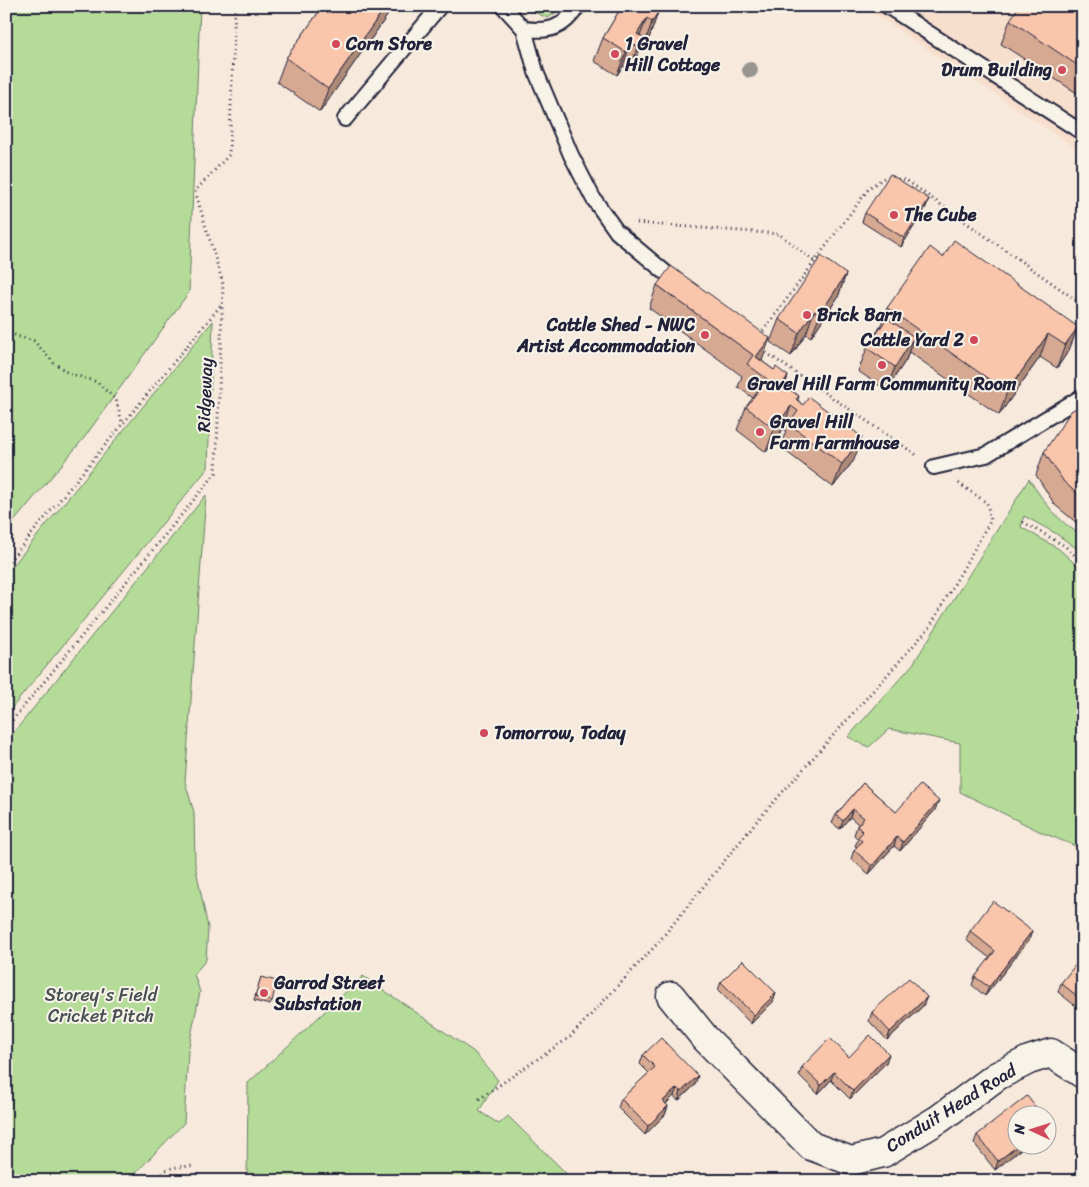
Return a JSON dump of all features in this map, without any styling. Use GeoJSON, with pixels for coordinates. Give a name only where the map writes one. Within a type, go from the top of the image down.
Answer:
{"type":"FeatureCollection","features":[{"type":"Feature","properties":{"kind":"street","name":"Conduit Head Road"},"geometry":{"type":"LineString","coordinates":[[671,996],[705,1038],[811,1146],[851,1161],[883,1153],[939,1119],[997,1076],[1029,1060],[1051,1053],[1083,1074]]}},
{"type":"Feature","properties":{"kind":"lane"},"geometry":{"type":"LineString","coordinates":[[345,119],[440,6]]}},
{"type":"Feature","properties":{"kind":"lane"},"geometry":{"type":"LineString","coordinates":[[503,6],[524,29],[536,72],[570,156],[608,221],[632,245],[693,294]]}},
{"type":"Feature","properties":{"kind":"lane"},"geometry":{"type":"LineString","coordinates":[[524,29],[538,30],[561,26],[578,6]]}},
{"type":"Feature","properties":{"kind":"lane"},"geometry":{"type":"LineString","coordinates":[[887,6],[1083,133]]}},
{"type":"Feature","properties":{"kind":"lane"},"geometry":{"type":"LineString","coordinates":[[934,466],[986,455],[1083,396]]}},
{"type":"Feature","properties":{"kind":"path","name":"Ridgeway"},"geometry":{"type":"LineString","coordinates":[[6,728],[216,473],[223,284],[195,190],[229,155],[235,6]]}},
{"type":"Feature","properties":{"kind":"path"},"geometry":{"type":"LineString","coordinates":[[760,336],[870,187],[884,178],[906,180],[1083,305]]}},
{"type":"Feature","properties":{"kind":"path"},"geometry":{"type":"LineString","coordinates":[[608,221],[779,234],[814,261]]}},
{"type":"Feature","properties":{"kind":"path"},"geometry":{"type":"LineString","coordinates":[[6,565],[122,422],[222,304]]}},
{"type":"Feature","properties":{"kind":"path"},"geometry":{"type":"LineString","coordinates":[[6,329],[16,336],[34,341],[54,363],[68,373],[97,382],[116,400],[122,422]]}},
{"type":"Feature","properties":{"kind":"path"},"geometry":{"type":"LineString","coordinates":[[479,1099],[570,1037],[657,944],[756,822],[929,628],[991,520],[987,503],[754,344]]}},
{"type":"Feature","properties":{"kind":"path"},"geometry":{"type":"LineString","coordinates":[[1023,522],[1065,546],[1083,563]]}},
{"type":"Feature","properties":{"kind":"path"},"geometry":{"type":"LineString","coordinates":[[156,1181],[162,1171],[169,1168],[195,1166]]}},
{"type":"Feature","properties":{"kind":"shaded area"},"geometry":{"type":"Polygon","coordinates":[[[862,6],[1083,6],[1083,153],[862,6]]]}},
{"type":"Feature","properties":{"kind":"green space"},"geometry":{"type":"Polygon","coordinates":[[[6,6],[200,6],[189,292],[84,438],[6,531],[6,6]]]}},
{"type":"Feature","properties":{"kind":"green space"},"geometry":{"type":"Polygon","coordinates":[[[519,6],[566,6],[548,18],[519,6]]]}},
{"type":"Feature","properties":{"kind":"green space"},"geometry":{"type":"Polygon","coordinates":[[[213,321],[208,468],[6,715],[6,574],[213,321]]]}},
{"type":"Feature","properties":{"kind":"green space"},"geometry":{"type":"Polygon","coordinates":[[[1029,479],[1059,518],[1083,536],[1083,553],[1055,533],[1024,516],[1021,527],[1059,549],[1083,571],[1083,849],[1043,833],[960,792],[960,743],[889,729],[869,747],[848,737],[913,664],[1029,479]]]}},
{"type":"Feature","properties":{"kind":"green space","name":"Storey's Field Cricket Pitch"},"geometry":{"type":"Polygon","coordinates":[[[206,495],[185,782],[194,812],[195,864],[208,928],[206,960],[194,974],[200,992],[188,1051],[184,1123],[128,1181],[6,1181],[6,742],[206,495]]]}},
{"type":"Feature","properties":{"kind":"green space"},"geometry":{"type":"Polygon","coordinates":[[[363,976],[474,1052],[498,1080],[479,1111],[499,1124],[508,1116],[574,1181],[247,1181],[248,1083],[363,976]]]}},
{"type":"Feature","properties":{"kind":"building","name":"Corn Store"},"geometry":{"type":"Polygon","coordinates":[[[323,6],[386,6],[328,89],[286,58],[323,6]]]}},
{"type":"Feature","properties":{"kind":"building"},"geometry":{"type":"Polygon","coordinates":[[[622,6],[654,6],[653,9],[658,12],[652,22],[647,18],[637,34],[643,38],[638,47],[631,43],[626,52],[603,38],[622,6]]]}},
{"type":"Feature","properties":{"kind":"building"},"geometry":{"type":"Polygon","coordinates":[[[1019,6],[1083,6],[1083,69],[1010,20],[1019,6]]]}},
{"type":"Feature","properties":{"kind":"building","name":"The Cube"},"geometry":{"type":"Polygon","coordinates":[[[890,174],[929,199],[904,238],[865,213],[890,174]]]}},
{"type":"Feature","properties":{"kind":"building","name":"Cattle Yard 2"},"geometry":{"type":"Polygon","coordinates":[[[954,240],[1078,327],[1065,345],[1048,334],[1007,392],[887,308],[930,247],[943,257],[954,240]]]}},
{"type":"Feature","properties":{"kind":"building"},"geometry":{"type":"Polygon","coordinates":[[[821,256],[846,274],[820,314],[814,311],[799,333],[779,319],[821,256]]]}},
{"type":"Feature","properties":{"kind":"building"},"geometry":{"type":"Polygon","coordinates":[[[671,266],[770,338],[756,357],[774,370],[776,367],[788,376],[782,384],[799,396],[796,399],[803,405],[809,397],[862,437],[842,464],[789,424],[798,411],[791,406],[774,429],[746,407],[767,379],[747,364],[753,355],[657,285],[671,266]]]}},
{"type":"Feature","properties":{"kind":"building"},"geometry":{"type":"Polygon","coordinates":[[[887,318],[914,337],[895,367],[867,348],[887,318]]]}},
{"type":"Feature","properties":{"kind":"building"},"geometry":{"type":"Polygon","coordinates":[[[1078,407],[1080,411],[1083,410],[1083,499],[1064,482],[1044,452],[1071,411],[1078,407]]]}},
{"type":"Feature","properties":{"kind":"building"},"geometry":{"type":"Polygon","coordinates":[[[863,783],[896,812],[920,785],[939,801],[903,842],[897,837],[872,866],[854,850],[862,841],[858,837],[863,832],[857,826],[864,818],[853,809],[843,821],[836,815],[863,783]]]}},
{"type":"Feature","properties":{"kind":"building"},"geometry":{"type":"Polygon","coordinates":[[[993,901],[1032,931],[989,987],[975,977],[995,951],[970,931],[993,901]]]}},
{"type":"Feature","properties":{"kind":"building"},"geometry":{"type":"Polygon","coordinates":[[[1081,958],[1083,959],[1083,1001],[1061,983],[1081,958]]]}},
{"type":"Feature","properties":{"kind":"building"},"geometry":{"type":"Polygon","coordinates":[[[743,960],[776,993],[754,1015],[721,982],[743,960]]]}},
{"type":"Feature","properties":{"kind":"building","name":"Garrod Street Substation"},"geometry":{"type":"Polygon","coordinates":[[[261,977],[277,981],[272,1001],[255,996],[261,977]]]}},
{"type":"Feature","properties":{"kind":"building"},"geometry":{"type":"Polygon","coordinates":[[[909,978],[927,997],[890,1032],[872,1012],[909,978]]]}},
{"type":"Feature","properties":{"kind":"building"},"geometry":{"type":"Polygon","coordinates":[[[870,1035],[889,1054],[853,1091],[834,1072],[821,1085],[802,1067],[830,1038],[849,1057],[870,1035]]]}},
{"type":"Feature","properties":{"kind":"building"},"geometry":{"type":"Polygon","coordinates":[[[661,1038],[698,1076],[681,1092],[677,1088],[663,1101],[668,1106],[648,1126],[621,1099],[655,1067],[643,1055],[661,1038]]]}},
{"type":"Feature","properties":{"kind":"building"},"geometry":{"type":"Polygon","coordinates":[[[1027,1096],[1033,1104],[1017,1104],[1027,1096]]]}},
{"type":"Feature","properties":{"kind":"building"},"geometry":{"type":"Polygon","coordinates":[[[1006,1112],[1007,1154],[998,1161],[977,1135],[1006,1112]]]}},
{"type":"Feature","properties":{"kind":"place","name":"Corn Store"},"geometry":{"type":"Point","coordinates":[336,44]}},
{"type":"Feature","properties":{"kind":"place","name":"1 Gravel Hill Cottage"},"geometry":{"type":"Point","coordinates":[615,54]}},
{"type":"Feature","properties":{"kind":"place","name":"Drum Building"},"geometry":{"type":"Point","coordinates":[1062,70]}},
{"type":"Feature","properties":{"kind":"place","name":"The Cube"},"geometry":{"type":"Point","coordinates":[894,215]}},
{"type":"Feature","properties":{"kind":"place","name":"Brick Barn"},"geometry":{"type":"Point","coordinates":[807,315]}},
{"type":"Feature","properties":{"kind":"place","name":"Cattle Shed - NWC Artist Accommodation"},"geometry":{"type":"Point","coordinates":[705,335]}},
{"type":"Feature","properties":{"kind":"place","name":"Cattle Yard 2"},"geometry":{"type":"Point","coordinates":[974,340]}},
{"type":"Feature","properties":{"kind":"place","name":"Gravel Hill Farm Community Room"},"geometry":{"type":"Point","coordinates":[882,365]}},
{"type":"Feature","properties":{"kind":"place","name":"Gravel Hill Farm Farmhouse"},"geometry":{"type":"Point","coordinates":[760,432]}},
{"type":"Feature","properties":{"kind":"place","name":"Tomorrow, Today"},"geometry":{"type":"Point","coordinates":[484,733]}},
{"type":"Feature","properties":{"kind":"place","name":"Garrod Street Substation"},"geometry":{"type":"Point","coordinates":[264,993]}}]}
